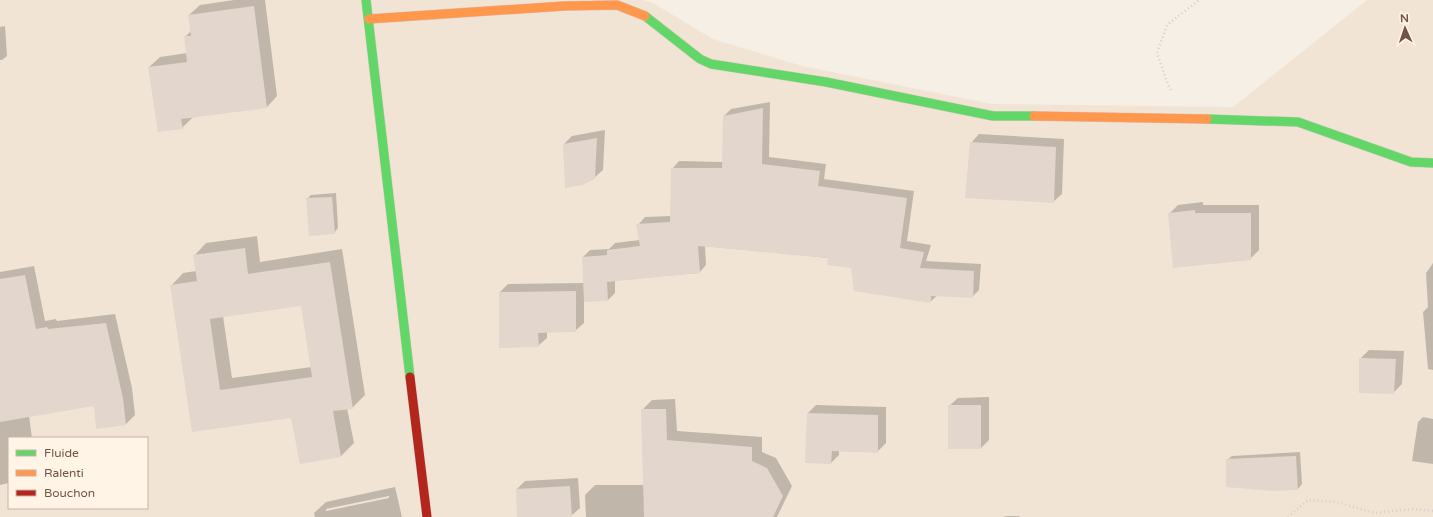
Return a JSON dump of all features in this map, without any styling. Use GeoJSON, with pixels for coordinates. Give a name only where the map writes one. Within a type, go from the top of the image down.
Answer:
{"type":"FeatureCollection","features":[{"type":"Feature","properties":{"kind":"street"},"geometry":{"type":"LineString","coordinates":[[366,0],[427,517]]}},
{"type":"Feature","properties":{"kind":"street"},"geometry":{"type":"LineString","coordinates":[[369,19],[564,6],[617,5],[643,14],[700,59],[711,64],[826,82],[993,116],[1189,118],[1291,121],[1298,122],[1411,162],[1433,163]]}},
{"type":"Feature","properties":{"kind":"path"},"geometry":{"type":"LineString","coordinates":[[1189,118],[1168,85],[1157,53],[1167,25],[1199,0]]}},
{"type":"Feature","properties":{"kind":"path"},"geometry":{"type":"LineString","coordinates":[[1288,517],[1308,500],[1336,502],[1375,513],[1413,509],[1433,511]]}},
{"type":"Feature","properties":{"kind":"shaded area"},"geometry":{"type":"Polygon","coordinates":[[[0,0],[643,0],[653,3],[713,39],[802,66],[992,104],[1233,107],[1367,0],[1433,0],[1433,517],[0,517],[0,0]]]}},
{"type":"Feature","properties":{"kind":"building"},"geometry":{"type":"Polygon","coordinates":[[[254,6],[267,108],[181,119],[183,129],[158,132],[148,67],[187,62],[184,36],[191,36],[188,15],[254,6]]]}},
{"type":"Feature","properties":{"kind":"building"},"geometry":{"type":"Polygon","coordinates":[[[763,108],[762,164],[820,171],[818,186],[907,198],[900,248],[924,252],[920,268],[974,271],[973,298],[931,296],[931,303],[854,291],[851,268],[827,265],[828,258],[698,246],[700,273],[607,282],[608,301],[584,302],[582,257],[607,255],[607,250],[640,246],[636,224],[670,222],[671,168],[722,168],[723,116],[763,108]]]}},
{"type":"Feature","properties":{"kind":"building"},"geometry":{"type":"Polygon","coordinates":[[[597,138],[595,179],[582,185],[565,188],[563,144],[597,138]]]}},
{"type":"Feature","properties":{"kind":"building"},"geometry":{"type":"Polygon","coordinates":[[[970,142],[1056,147],[1054,203],[965,198],[970,142]]]}},
{"type":"Feature","properties":{"kind":"building"},"geometry":{"type":"Polygon","coordinates":[[[332,197],[335,234],[309,236],[306,198],[332,197]]]}},
{"type":"Feature","properties":{"kind":"building"},"geometry":{"type":"Polygon","coordinates":[[[1195,210],[1195,213],[1251,213],[1251,260],[1173,268],[1168,213],[1195,210]]]}},
{"type":"Feature","properties":{"kind":"building"},"geometry":{"type":"Polygon","coordinates":[[[245,248],[248,274],[330,262],[353,409],[333,411],[341,457],[300,464],[291,418],[192,432],[170,285],[197,281],[193,255],[245,248]],[[301,306],[210,319],[220,390],[312,377],[301,306]]]}},
{"type":"Feature","properties":{"kind":"building"},"geometry":{"type":"Polygon","coordinates":[[[25,275],[36,329],[106,323],[123,398],[126,425],[96,429],[94,406],[0,422],[0,279],[25,275]]]}},
{"type":"Feature","properties":{"kind":"building"},"geometry":{"type":"Polygon","coordinates":[[[576,291],[576,332],[538,333],[539,347],[499,348],[499,292],[576,291]]]}},
{"type":"Feature","properties":{"kind":"building"},"geometry":{"type":"Polygon","coordinates":[[[1359,358],[1396,359],[1394,394],[1359,393],[1359,358]]]}},
{"type":"Feature","properties":{"kind":"building"},"geometry":{"type":"Polygon","coordinates":[[[948,405],[981,405],[981,449],[948,449],[948,405]]]}},
{"type":"Feature","properties":{"kind":"building"},"geometry":{"type":"Polygon","coordinates":[[[641,409],[666,409],[667,440],[752,447],[752,461],[767,468],[783,496],[773,517],[644,517],[641,409]]]}},
{"type":"Feature","properties":{"kind":"building"},"geometry":{"type":"Polygon","coordinates":[[[807,413],[878,415],[878,453],[832,451],[831,464],[805,463],[807,413]]]}},
{"type":"Feature","properties":{"kind":"building"},"geometry":{"type":"Polygon","coordinates":[[[1296,456],[1298,490],[1273,491],[1226,487],[1226,459],[1296,456]]]}},
{"type":"Feature","properties":{"kind":"building"},"geometry":{"type":"Polygon","coordinates":[[[570,486],[572,517],[517,517],[516,489],[570,486]]]}},
{"type":"Feature","properties":{"kind":"traffic: fast"},"geometry":{"type":"LineString","coordinates":[[366,0],[410,377]]}},
{"type":"Feature","properties":{"kind":"traffic: fast"},"geometry":{"type":"LineString","coordinates":[[645,16],[700,59],[711,64],[826,82],[993,116],[1034,116]]}},
{"type":"Feature","properties":{"kind":"traffic: fast"},"geometry":{"type":"LineString","coordinates":[[1207,119],[1298,122],[1411,162],[1433,163]]}},
{"type":"Feature","properties":{"kind":"traffic: slow"},"geometry":{"type":"LineString","coordinates":[[369,19],[564,6],[617,5],[645,16]]}},
{"type":"Feature","properties":{"kind":"traffic: slow"},"geometry":{"type":"LineString","coordinates":[[1034,116],[1207,119]]}},
{"type":"Feature","properties":{"kind":"traffic: jam"},"geometry":{"type":"LineString","coordinates":[[410,377],[427,517]]}}]}
